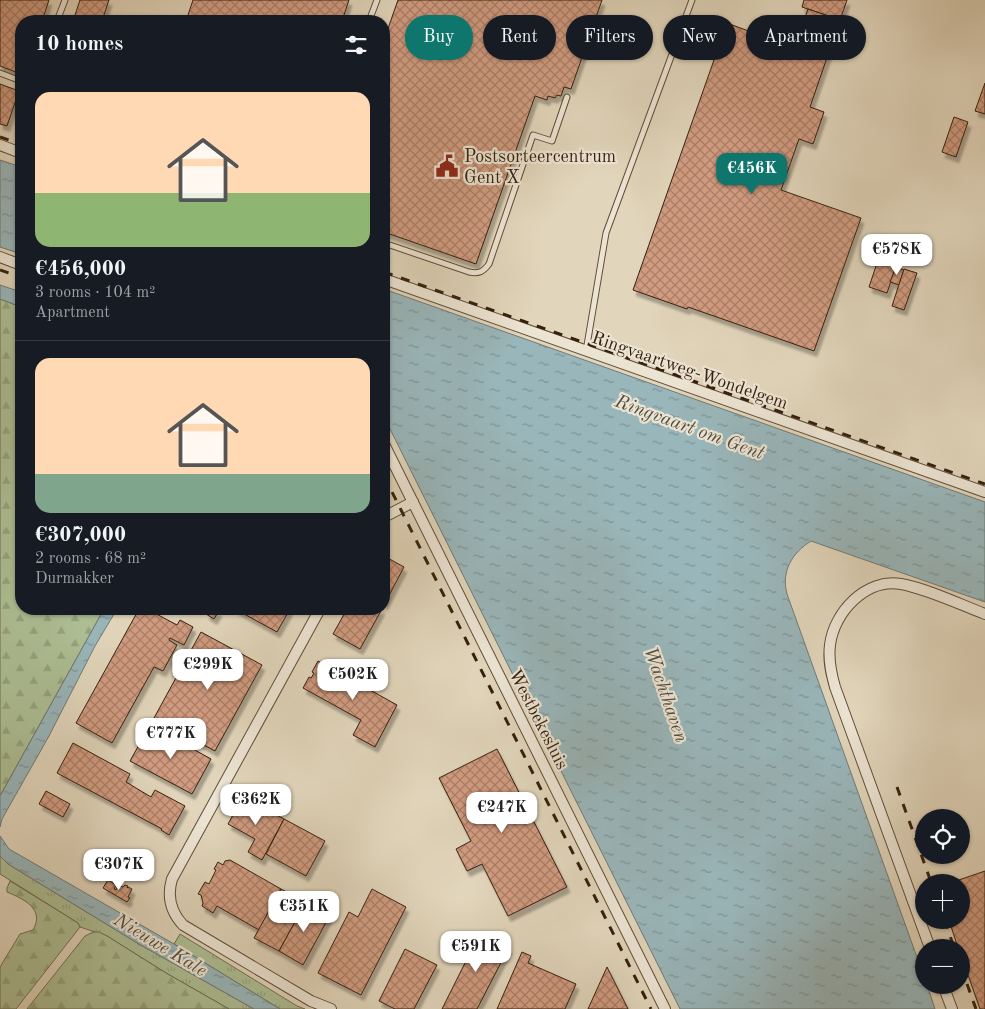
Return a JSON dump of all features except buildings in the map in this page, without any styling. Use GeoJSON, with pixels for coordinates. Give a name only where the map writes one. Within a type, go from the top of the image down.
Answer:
{"type":"FeatureCollection","features":[{"type":"Feature","properties":{"kind":"street"},"geometry":{"type":"LineString","coordinates":[[0,145],[15,151]]}},
{"type":"Feature","properties":{"kind":"street"},"geometry":{"type":"LineString","coordinates":[[0,257],[15,262]]}},
{"type":"Feature","properties":{"kind":"street","name":"Ringvaartweg-Wondelgem"},"geometry":{"type":"LineString","coordinates":[[390,281],[985,492]]}},
{"type":"Feature","properties":{"kind":"street","name":"Westbekesluis"},"geometry":{"type":"LineString","coordinates":[[390,456],[665,1009]]}},
{"type":"Feature","properties":{"kind":"street"},"geometry":{"type":"LineString","coordinates":[[390,514],[413,502]]}},
{"type":"Feature","properties":{"kind":"street"},"geometry":{"type":"LineString","coordinates":[[927,939],[835,687],[829,657],[830,644],[832,633],[844,610],[860,595],[876,586],[900,584],[985,614]]}},
{"type":"Feature","properties":{"kind":"street"},"geometry":{"type":"LineString","coordinates":[[317,615],[172,879],[169,890],[173,911],[183,925],[311,1000],[331,1009]]}},
{"type":"Feature","properties":{"kind":"street"},"geometry":{"type":"LineString","coordinates":[[946,994],[952,1009]]}},
{"type":"Feature","properties":{"kind":"lane"},"geometry":{"type":"LineString","coordinates":[[59,15],[65,0]]}},
{"type":"Feature","properties":{"kind":"lane"},"geometry":{"type":"LineString","coordinates":[[371,15],[377,0]]}},
{"type":"Feature","properties":{"kind":"lane"},"geometry":{"type":"LineString","coordinates":[[586,351],[606,233],[692,0]]}},
{"type":"Feature","properties":{"kind":"lane"},"geometry":{"type":"LineString","coordinates":[[0,73],[15,78]]}},
{"type":"Feature","properties":{"kind":"lane"},"geometry":{"type":"LineString","coordinates":[[390,244],[469,272],[477,274],[484,271],[489,264],[534,136],[552,141],[567,97]]}},
{"type":"Feature","properties":{"kind":"green space"},"geometry":{"type":"Polygon","coordinates":[[[0,299],[15,305],[15,615],[101,615],[0,796],[0,299]]]}},
{"type":"Feature","properties":{"kind":"green space"},"geometry":{"type":"Polygon","coordinates":[[[0,856],[8,864],[139,944],[254,1009],[229,1009],[107,936],[80,927],[78,923],[0,874],[0,856]]]}},
{"type":"Feature","properties":{"kind":"green space"},"geometry":{"type":"Polygon","coordinates":[[[10,881],[78,923],[80,927],[16,1009],[0,1009],[0,967],[20,934],[33,930],[36,923],[35,911],[31,906],[7,892],[10,881]]]}},
{"type":"Feature","properties":{"kind":"green space"},"geometry":{"type":"Polygon","coordinates":[[[93,932],[99,932],[107,936],[229,1009],[27,1009],[85,936],[93,932]]]}},
{"type":"Feature","properties":{"kind":"green space"},"geometry":{"type":"Polygon","coordinates":[[[180,934],[297,1006],[305,1009],[280,1009],[174,944],[180,934]]]}},
{"type":"Feature","properties":{"kind":"water"},"geometry":{"type":"Polygon","coordinates":[[[0,160],[15,165],[15,252],[0,247],[0,160]]]}},
{"type":"Feature","properties":{"kind":"water"},"geometry":{"type":"Polygon","coordinates":[[[0,285],[15,290],[15,305],[0,299],[0,285]]]}},
{"type":"Feature","properties":{"kind":"water"},"geometry":{"type":"Polygon","coordinates":[[[390,291],[985,502],[985,602],[811,541],[793,557],[787,570],[786,578],[787,594],[915,952],[915,994],[930,994],[935,1009],[680,1009],[390,429],[390,291]]]}},
{"type":"Feature","properties":{"kind":"water"},"geometry":{"type":"Polygon","coordinates":[[[101,615],[113,615],[2,819],[0,827],[0,796],[101,615]]]}},
{"type":"Feature","properties":{"kind":"water","name":"Nieuwe Kale"},"geometry":{"type":"Polygon","coordinates":[[[0,836],[9,849],[174,944],[280,1009],[254,1009],[139,944],[8,864],[0,856],[0,836]]]}},
{"type":"Feature","properties":{"kind":"railway"},"geometry":{"type":"LineString","coordinates":[[0,137],[15,142]]}},
{"type":"Feature","properties":{"kind":"railway"},"geometry":{"type":"LineString","coordinates":[[0,270],[15,275]]}},
{"type":"Feature","properties":{"kind":"railway"},"geometry":{"type":"LineString","coordinates":[[390,274],[985,484]]}},
{"type":"Feature","properties":{"kind":"railway"},"geometry":{"type":"LineString","coordinates":[[390,488],[651,1009]]}},
{"type":"Feature","properties":{"kind":"railway"},"geometry":{"type":"LineString","coordinates":[[897,787],[928,874]]}},
{"type":"Feature","properties":{"kind":"railway"},"geometry":{"type":"LineString","coordinates":[[948,929],[951,939]]}},
{"type":"Feature","properties":{"kind":"railway"},"geometry":{"type":"LineString","coordinates":[[970,992],[976,1009]]}},
{"type":"Feature","properties":{"kind":"place","name":"Postsorteercentrum Gent X"},"geometry":{"type":"Point","coordinates":[447,166]}},
{"type":"Feature","properties":{"kind":"water label","name":"Ringvaart om Gent"},"geometry":{"type":"Point","coordinates":[690,426]}},
{"type":"Feature","properties":{"kind":"water label","name":"Wachthaven"},"geometry":{"type":"Point","coordinates":[667,694]}}]}
